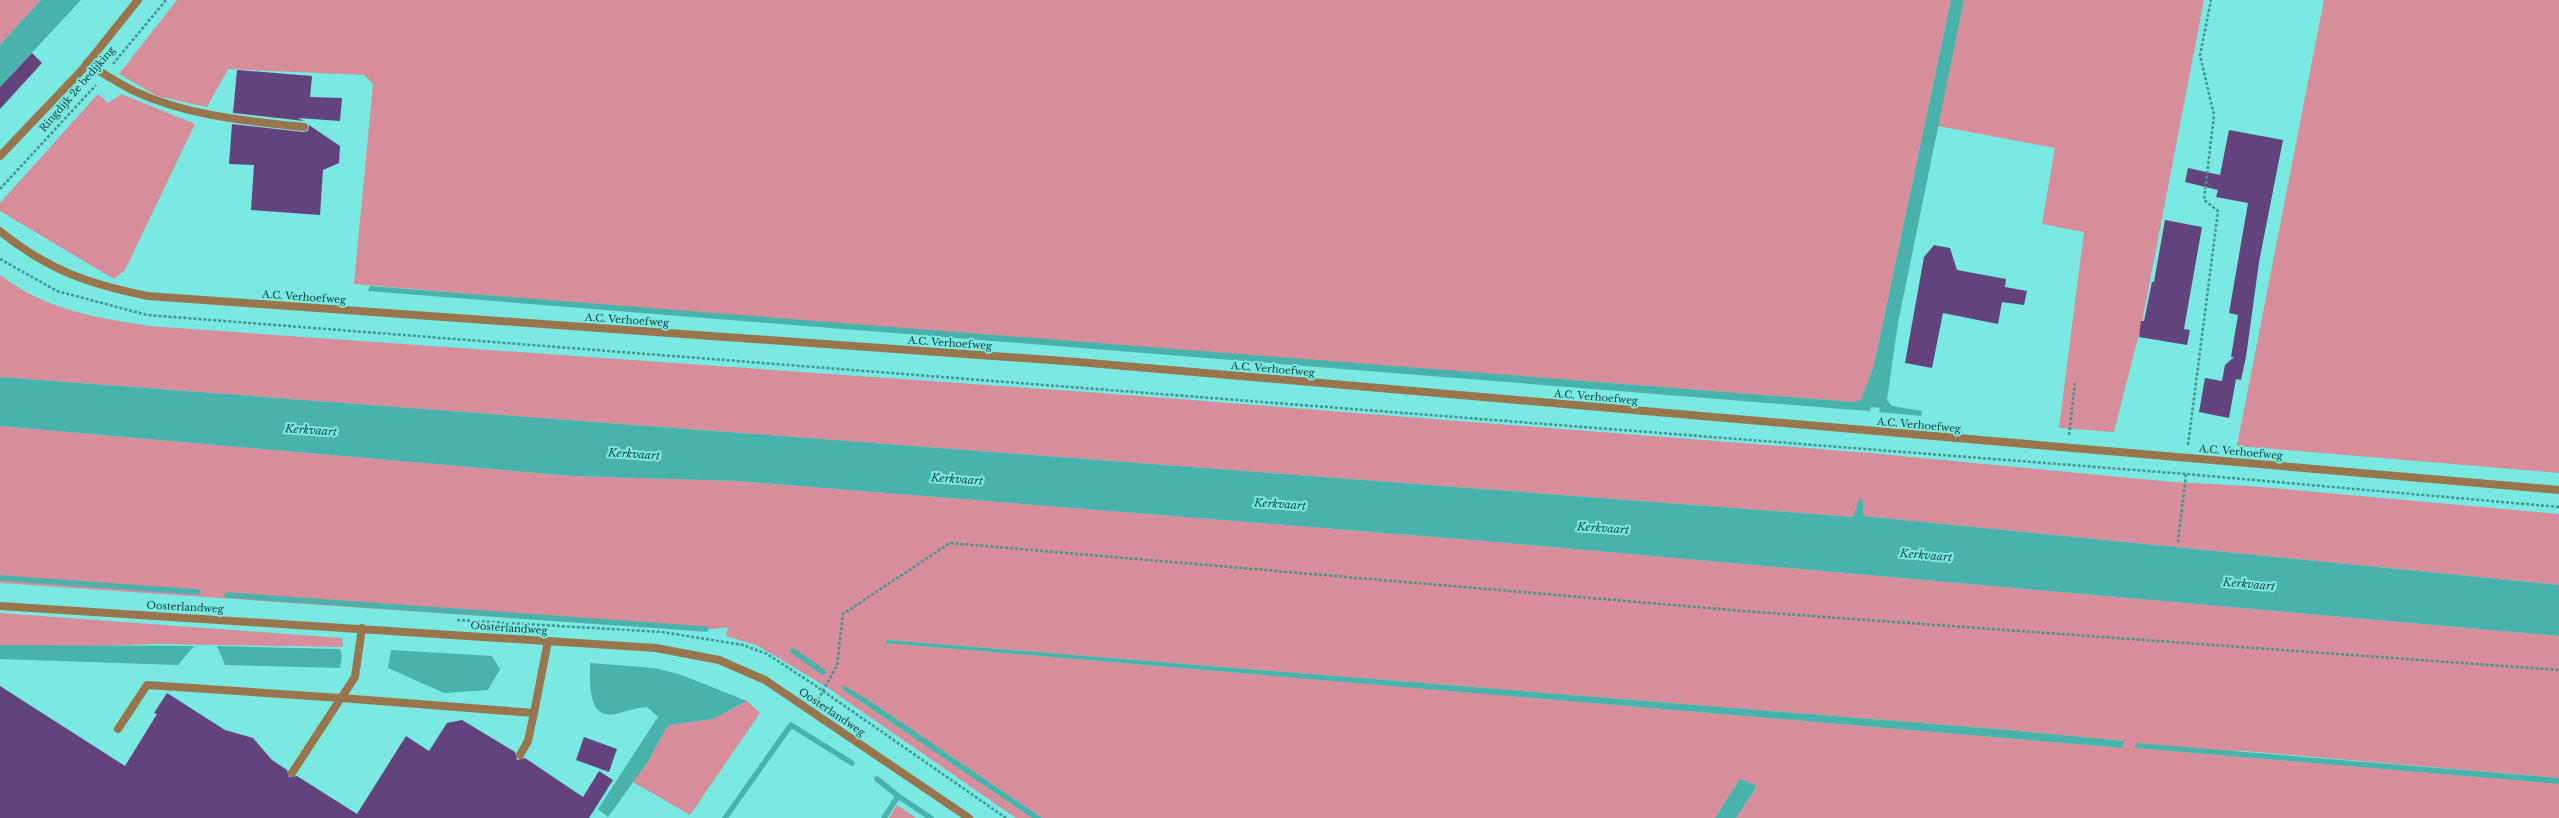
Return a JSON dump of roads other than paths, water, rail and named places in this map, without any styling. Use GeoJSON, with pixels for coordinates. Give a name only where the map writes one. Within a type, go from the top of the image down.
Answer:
{"type":"FeatureCollection","features":[{"type":"Feature","properties":{"kind":"street","name":"Ringdijk 2e bedijking"},"geometry":{"type":"LineString","coordinates":[[0,156],[87,64],[138,0]]}},
{"type":"Feature","properties":{"kind":"street"},"geometry":{"type":"LineString","coordinates":[[87,64],[134,91],[176,106],[234,120],[304,127]]}},
{"type":"Feature","properties":{"kind":"street","name":"A.C. Verhoefweg"},"geometry":{"type":"LineString","coordinates":[[0,231],[64,273],[104,287],[148,296],[1078,362],[2559,490]]}},
{"type":"Feature","properties":{"kind":"street","name":"Oosterlandweg"},"geometry":{"type":"LineString","coordinates":[[0,606],[656,648],[718,660],[765,680],[812,710],[969,818]]}},
{"type":"Feature","properties":{"kind":"street"},"geometry":{"type":"LineString","coordinates":[[292,773],[355,677],[362,628]]}},
{"type":"Feature","properties":{"kind":"street"},"geometry":{"type":"LineString","coordinates":[[520,754],[528,741],[548,640]]}},
{"type":"Feature","properties":{"kind":"street"},"geometry":{"type":"LineString","coordinates":[[118,729],[147,685],[534,713]]}},
{"type":"Feature","properties":{"kind":"water"},"geometry":{"type":"Polygon","coordinates":[[[41,0],[81,0],[0,87],[0,45],[41,0]]]}},
{"type":"Feature","properties":{"kind":"water"},"geometry":{"type":"Polygon","coordinates":[[[1951,0],[1964,0],[1898,323],[1887,400],[1892,406],[1922,411],[1921,416],[1879,412],[1880,408],[1871,407],[1870,411],[1856,410],[368,291],[370,286],[1854,402],[1861,400],[1874,365],[1951,0]]]}},
{"type":"Feature","properties":{"kind":"water","name":"Kerkvaart"},"geometry":{"type":"Polygon","coordinates":[[[0,377],[1853,517],[1859,499],[1863,500],[1863,516],[2559,585],[2559,636],[1472,540],[737,481],[572,476],[0,426],[0,377]]]}},
{"type":"Feature","properties":{"kind":"water"},"geometry":{"type":"Polygon","coordinates":[[[887,640],[2008,730],[2124,741],[2122,748],[885,643],[887,640]]]}},
{"type":"Feature","properties":{"kind":"water"},"geometry":{"type":"Polygon","coordinates":[[[0,645],[194,646],[178,665],[0,659],[0,645]]]}},
{"type":"Feature","properties":{"kind":"water"},"geometry":{"type":"Polygon","coordinates":[[[217,646],[340,649],[342,657],[340,668],[225,665],[217,646]]]}},
{"type":"Feature","properties":{"kind":"water"},"geometry":{"type":"Polygon","coordinates":[[[391,650],[492,656],[500,669],[488,690],[444,693],[388,668],[391,650]]]}},
{"type":"Feature","properties":{"kind":"water"},"geometry":{"type":"Polygon","coordinates":[[[590,663],[654,668],[679,674],[747,701],[713,719],[668,725],[647,763],[608,817],[598,809],[658,717],[647,707],[607,715],[600,712],[595,706],[592,698],[590,663]]]}},
{"type":"Feature","properties":{"kind":"water"},"geometry":{"type":"Polygon","coordinates":[[[843,685],[867,699],[1042,818],[1032,818],[842,689],[843,685]]]}},
{"type":"Feature","properties":{"kind":"water"},"geometry":{"type":"Polygon","coordinates":[[[2136,743],[2559,778],[2559,784],[2135,748],[2136,743]]]}},
{"type":"Feature","properties":{"kind":"water"},"geometry":{"type":"Polygon","coordinates":[[[1740,779],[1757,786],[1736,818],[1715,818],[1740,779]]]}},
{"type":"Feature","properties":{"kind":"waterway"},"geometry":{"type":"LineString","coordinates":[[0,578],[198,592]]}},
{"type":"Feature","properties":{"kind":"waterway"},"geometry":{"type":"LineString","coordinates":[[227,595],[706,629]]}},
{"type":"Feature","properties":{"kind":"waterway"},"geometry":{"type":"LineString","coordinates":[[793,651],[823,672]]}},
{"type":"Feature","properties":{"kind":"waterway"},"geometry":{"type":"LineString","coordinates":[[725,818],[791,725],[852,763]]}},
{"type":"Feature","properties":{"kind":"waterway"},"geometry":{"type":"LineString","coordinates":[[877,779],[898,796]]}},
{"type":"Feature","properties":{"kind":"waterway"},"geometry":{"type":"LineString","coordinates":[[884,818],[898,796],[931,818]]}}]}
